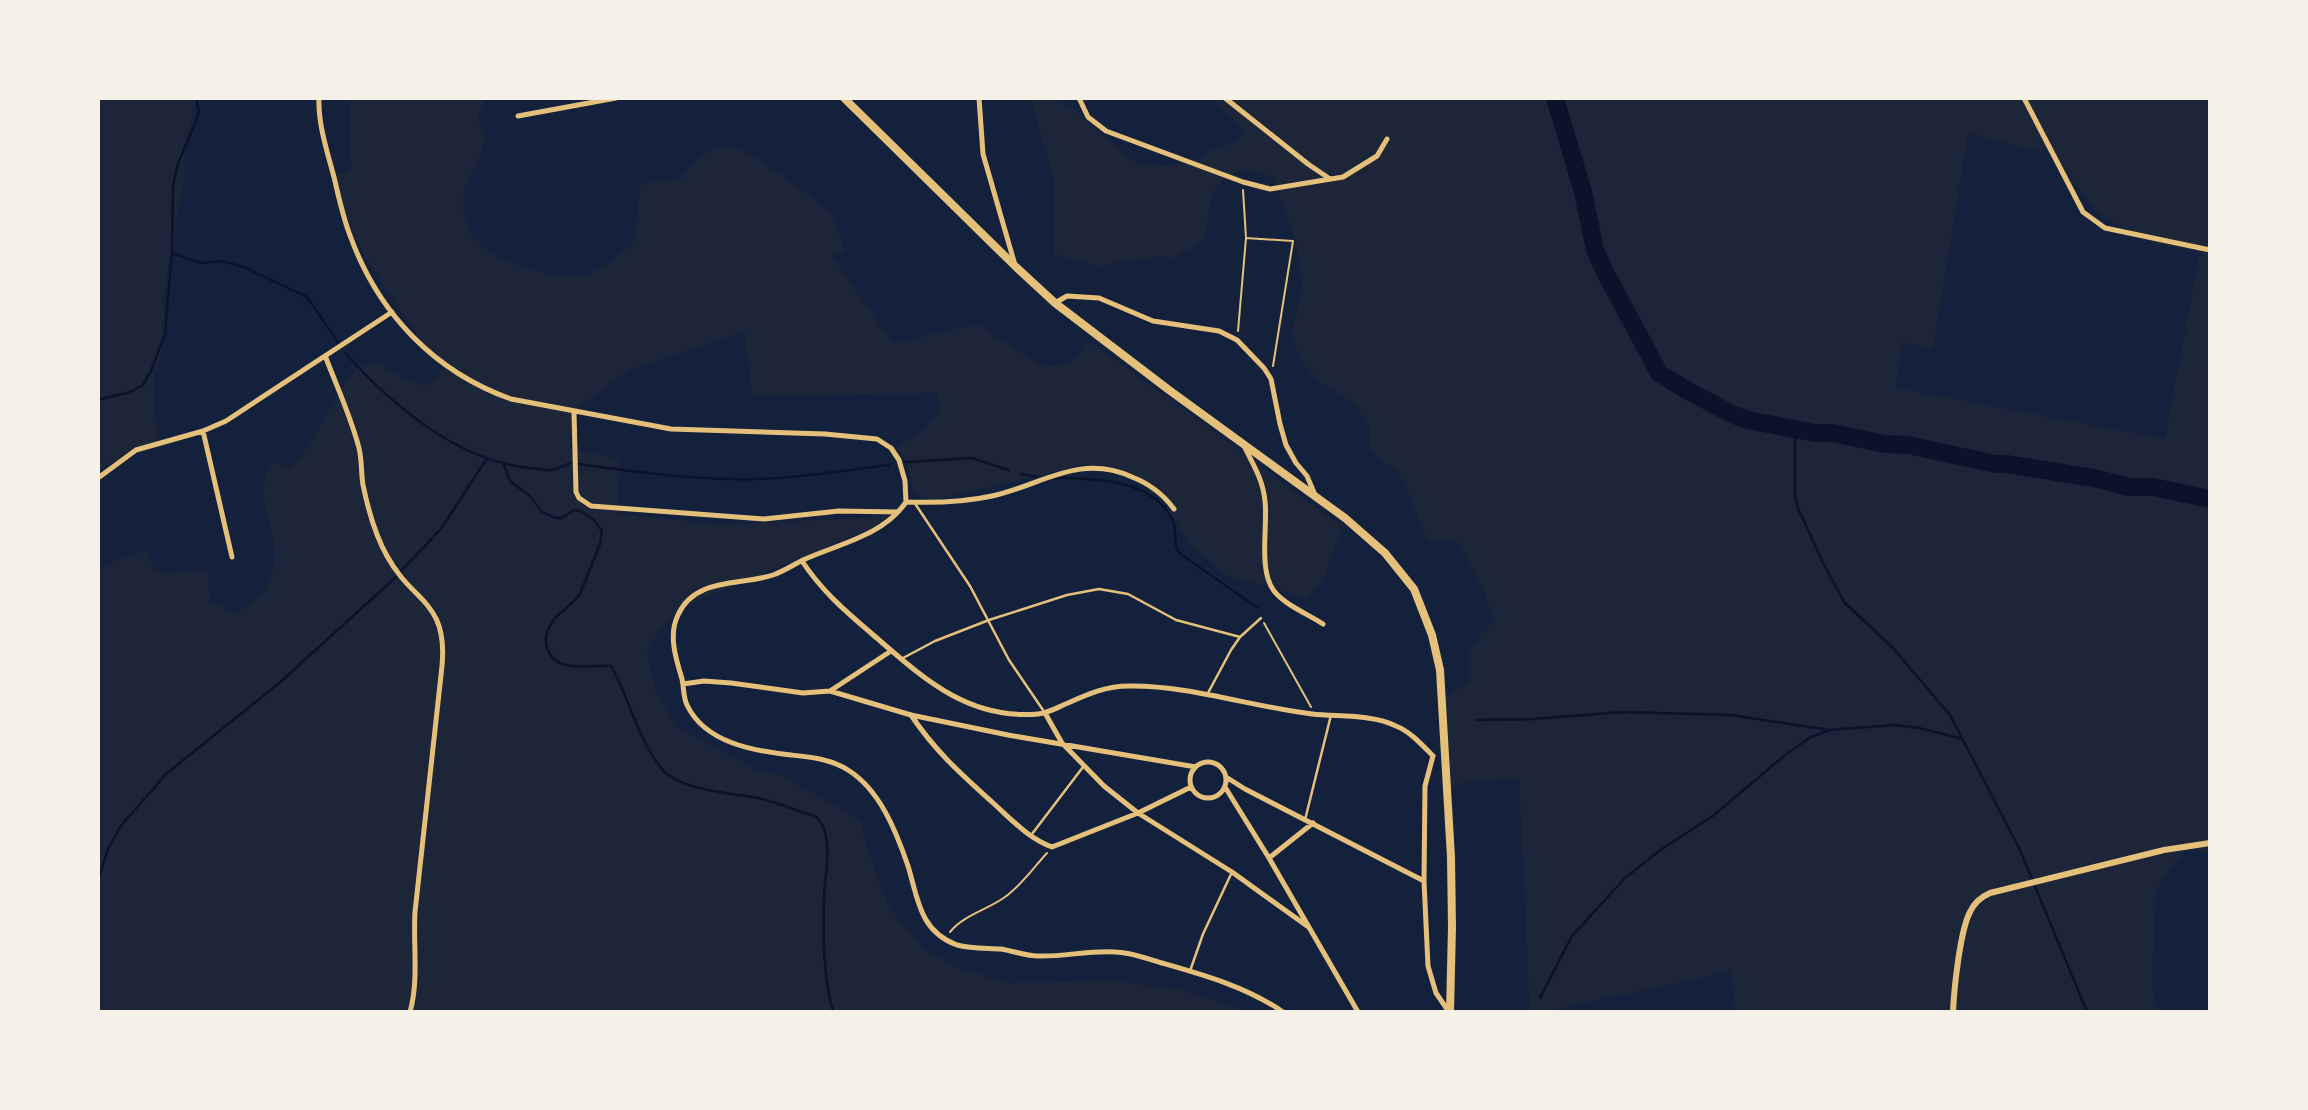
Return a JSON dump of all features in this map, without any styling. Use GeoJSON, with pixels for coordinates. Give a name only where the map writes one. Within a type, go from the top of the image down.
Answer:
{"type":"FeatureCollection","features":[{"type":"Feature","properties":{"kind":"main road"},"geometry":{"type":"LineString","coordinates":[[844,98],[1055,303],[1365,534],[1402,573],[1421,601],[1440,670],[1451,857],[1449,1012]]}},
{"type":"Feature","properties":{"kind":"street"},"geometry":{"type":"LineString","coordinates":[[319,98],[323,134],[337,196],[363,265],[405,330],[455,373],[493,393],[511,399],[691,431],[825,434],[877,439],[891,448],[899,460],[905,481],[906,502],[889,522],[763,578],[708,587],[695,593],[682,606],[673,633],[686,703],[694,716],[716,736],[748,747],[829,761],[856,775],[876,796],[885,812],[908,867],[918,908],[945,939],[969,947],[1002,949],[1037,956],[1117,952],[1221,981],[1259,997],[1283,1012]]}},
{"type":"Feature","properties":{"kind":"street"},"geometry":{"type":"LineString","coordinates":[[518,116],[616,98]]}},
{"type":"Feature","properties":{"kind":"street"},"geometry":{"type":"LineString","coordinates":[[971,98],[979,105]]}},
{"type":"Feature","properties":{"kind":"street"},"geometry":{"type":"LineString","coordinates":[[979,98],[983,154],[1016,267]]}},
{"type":"Feature","properties":{"kind":"street"},"geometry":{"type":"LineString","coordinates":[[1080,98],[1088,117],[1106,131],[1243,182],[1270,189],[1343,177],[1377,156],[1387,139]]}},
{"type":"Feature","properties":{"kind":"street"},"geometry":{"type":"LineString","coordinates":[[1225,98],[1330,179]]}},
{"type":"Feature","properties":{"kind":"street"},"geometry":{"type":"LineString","coordinates":[[2024,98],[2084,212],[2105,229],[2210,250]]}},
{"type":"Feature","properties":{"kind":"street"},"geometry":{"type":"LineString","coordinates":[[1055,303],[1067,296],[1100,298],[1153,321],[1219,331],[1237,340],[1271,379],[1286,445],[1307,477],[1315,495]]}},
{"type":"Feature","properties":{"kind":"street"},"geometry":{"type":"LineString","coordinates":[[98,478],[136,450],[203,431],[243,412],[392,312]]}},
{"type":"Feature","properties":{"kind":"street"},"geometry":{"type":"LineString","coordinates":[[326,358],[360,449],[363,484],[374,527],[387,557],[405,582],[425,601],[442,631],[442,666],[415,912],[415,980],[410,1012]]}},
{"type":"Feature","properties":{"kind":"street"},"geometry":{"type":"LineString","coordinates":[[574,411],[576,492],[579,498],[591,506],[764,519],[839,511],[899,512]]}},
{"type":"Feature","properties":{"kind":"street"},"geometry":{"type":"LineString","coordinates":[[203,431],[232,557]]}},
{"type":"Feature","properties":{"kind":"street"},"geometry":{"type":"LineString","coordinates":[[1242,443],[1264,490],[1266,560],[1270,584],[1282,598],[1323,624]]}},
{"type":"Feature","properties":{"kind":"street"},"geometry":{"type":"LineString","coordinates":[[906,502],[990,496],[1086,467],[1123,472],[1153,487],[1174,509]]}},
{"type":"Feature","properties":{"kind":"street"},"geometry":{"type":"LineString","coordinates":[[802,561],[824,592],[900,660],[934,685],[972,705],[1009,713],[1045,713],[1093,692],[1112,687],[1149,686],[1315,714],[1384,722],[1396,726],[1433,756],[1445,755]]}},
{"type":"Feature","properties":{"kind":"street"},"geometry":{"type":"LineString","coordinates":[[830,691],[891,651]]}},
{"type":"Feature","properties":{"kind":"street"},"geometry":{"type":"LineString","coordinates":[[683,684],[704,681],[803,693],[830,691],[911,715],[1008,735],[1196,766],[1210,762],[1223,770],[1226,777],[1225,787],[1217,796],[1202,797],[1191,787],[1191,773],[1196,766]]}},
{"type":"Feature","properties":{"kind":"street"},"geometry":{"type":"LineString","coordinates":[[1045,713],[1062,743],[1104,786],[1138,813],[1232,872],[1307,926]]}},
{"type":"Feature","properties":{"kind":"street"},"geometry":{"type":"LineString","coordinates":[[911,715],[932,746],[1030,836],[1052,847],[1138,813],[1191,787]]}},
{"type":"Feature","properties":{"kind":"street"},"geometry":{"type":"LineString","coordinates":[[1433,756],[1426,786],[1424,881],[1428,966],[1436,993],[1449,1012]]}},
{"type":"Feature","properties":{"kind":"street"},"geometry":{"type":"LineString","coordinates":[[1226,777],[1424,881]]}},
{"type":"Feature","properties":{"kind":"street"},"geometry":{"type":"LineString","coordinates":[[1225,787],[1357,1012]]}},
{"type":"Feature","properties":{"kind":"street"},"geometry":{"type":"LineString","coordinates":[[1269,858],[1312,823]]}},
{"type":"Feature","properties":{"kind":"street"},"geometry":{"type":"LineString","coordinates":[[1953,1012],[1967,918],[1981,897],[2164,850],[2210,844]]}},
{"type":"Feature","properties":{"kind":"lane"},"geometry":{"type":"LineString","coordinates":[[914,502],[970,586],[1009,660],[1045,713]]}},
{"type":"Feature","properties":{"kind":"lane"},"geometry":{"type":"LineString","coordinates":[[900,660],[935,641],[989,620],[1060,597],[1099,589],[1128,594],[1176,620],[1241,637]]}},
{"type":"Feature","properties":{"kind":"lane"},"geometry":{"type":"LineString","coordinates":[[1207,695],[1225,660],[1241,637],[1261,618]]}},
{"type":"Feature","properties":{"kind":"lane"},"geometry":{"type":"LineString","coordinates":[[1305,820],[1331,715]]}},
{"type":"Feature","properties":{"kind":"lane"},"geometry":{"type":"LineString","coordinates":[[1030,836],[1083,767]]}},
{"type":"Feature","properties":{"kind":"lane"},"geometry":{"type":"LineString","coordinates":[[1190,971],[1203,934],[1232,872]]}},
{"type":"Feature","properties":{"kind":"path"},"geometry":{"type":"LineString","coordinates":[[1237,340],[1245,238],[1243,182]]}},
{"type":"Feature","properties":{"kind":"path"},"geometry":{"type":"LineString","coordinates":[[1245,238],[1293,241],[1271,379]]}},
{"type":"Feature","properties":{"kind":"path"},"geometry":{"type":"LineString","coordinates":[[1261,618],[1315,714]]}},
{"type":"Feature","properties":{"kind":"path"},"geometry":{"type":"LineString","coordinates":[[945,939],[960,921],[1005,897],[1052,847]]}},
{"type":"Feature","properties":{"kind":"shaded area"},"geometry":{"type":"Polygon","coordinates":[[[98,98],[197,98],[185,147],[184,178],[163,297],[164,324],[160,355],[153,379],[154,414],[160,440],[131,451],[98,471],[98,98]]]}},
{"type":"Feature","properties":{"kind":"shaded area"},"geometry":{"type":"Polygon","coordinates":[[[350,98],[487,98],[477,118],[486,138],[464,189],[464,211],[470,232],[489,251],[503,259],[534,270],[564,276],[593,272],[634,243],[641,184],[681,179],[711,150],[726,145],[734,146],[782,176],[828,211],[845,252],[832,256],[893,344],[980,323],[991,334],[1043,366],[1061,366],[1079,355],[1087,340],[1342,527],[1323,580],[1307,598],[1226,575],[1189,544],[1160,496],[1105,467],[1084,465],[934,500],[914,494],[907,464],[897,448],[924,429],[940,410],[937,393],[753,396],[744,331],[631,369],[574,414],[570,449],[620,459],[618,514],[724,525],[891,516],[872,528],[688,605],[660,629],[647,649],[654,687],[677,727],[757,770],[781,775],[860,820],[868,851],[889,908],[925,950],[953,966],[1007,983],[1112,981],[1172,988],[1224,1002],[1242,1012],[98,1012],[98,570],[144,551],[154,568],[165,574],[192,569],[207,570],[210,602],[236,614],[261,594],[271,578],[275,562],[264,498],[264,482],[269,465],[276,463],[289,468],[299,459],[339,392],[360,366],[375,362],[400,377],[426,386],[450,364],[427,352],[365,256],[348,219],[335,176],[349,172],[351,168],[350,98]]]}},
{"type":"Feature","properties":{"kind":"shaded area"},"geometry":{"type":"Polygon","coordinates":[[[1031,98],[1051,98],[1078,113],[1136,164],[1168,166],[1202,158],[1209,151],[1237,141],[1244,131],[1212,98],[2210,98],[2210,854],[2189,849],[2176,861],[2156,890],[2152,982],[2157,1012],[1736,1012],[1730,972],[1541,1012],[1530,1012],[1519,778],[1450,784],[1446,696],[1469,681],[1468,654],[1494,622],[1483,589],[1457,541],[1427,541],[1408,490],[1397,471],[1380,460],[1369,447],[1370,427],[1360,411],[1343,395],[1320,383],[1301,360],[1291,335],[1302,285],[1297,245],[1274,181],[1259,171],[1243,169],[1226,177],[1213,191],[1204,239],[1173,259],[1161,256],[1097,266],[1054,254],[1053,178],[1031,98]],[[1968,133],[1933,349],[1902,342],[1896,388],[2165,439],[2199,256],[2206,256],[2196,251],[2158,245],[2100,215],[2037,139],[2044,153],[1968,133]]]}},
{"type":"Feature","properties":{"kind":"waterway"},"geometry":{"type":"LineString","coordinates":[[98,400],[130,392],[143,385],[165,334],[172,251],[173,187],[178,163],[197,119],[199,111],[196,98]]}},
{"type":"Feature","properties":{"kind":"waterway"},"geometry":{"type":"LineString","coordinates":[[1555,98],[1583,192],[1595,250],[1605,272],[1659,373],[1690,392],[1748,420],[1885,444],[1908,445],[1996,464],[2094,478],[2129,487],[2153,487],[2210,499]]}},
{"type":"Feature","properties":{"kind":"waterway"},"geometry":{"type":"LineString","coordinates":[[172,253],[200,263],[223,261],[246,268],[307,297],[340,345]]}},
{"type":"Feature","properties":{"kind":"waterway"},"geometry":{"type":"LineString","coordinates":[[345,353],[363,373],[405,410],[452,442],[476,454],[502,463],[545,470],[571,463]]}},
{"type":"Feature","properties":{"kind":"waterway"},"geometry":{"type":"LineString","coordinates":[[1795,428],[1795,497],[1822,561],[1844,602],[1892,647],[1950,715],[2020,850],[2087,1012]]}},
{"type":"Feature","properties":{"kind":"waterway"},"geometry":{"type":"LineString","coordinates":[[400,572],[441,529],[487,458]]}},
{"type":"Feature","properties":{"kind":"waterway"},"geometry":{"type":"LineString","coordinates":[[906,462],[972,458],[1009,470]]}},
{"type":"Feature","properties":{"kind":"waterway"},"geometry":{"type":"LineString","coordinates":[[579,464],[673,476],[749,479],[889,465]]}},
{"type":"Feature","properties":{"kind":"waterway"},"geometry":{"type":"LineString","coordinates":[[504,465],[510,481],[530,496],[542,512],[562,518],[574,510],[580,511],[594,520],[602,531],[600,544],[580,594],[555,618],[546,635],[551,656],[565,665],[611,666],[646,744],[661,768],[670,776],[694,787],[770,801],[815,816],[821,822],[827,852],[824,892],[825,970],[833,1012]]}},
{"type":"Feature","properties":{"kind":"waterway"},"geometry":{"type":"LineString","coordinates":[[1021,474],[1037,477]]}},
{"type":"Feature","properties":{"kind":"waterway"},"geometry":{"type":"LineString","coordinates":[[1054,478],[1121,484],[1152,497],[1164,507],[1173,521],[1179,553],[1258,608]]}},
{"type":"Feature","properties":{"kind":"waterway"},"geometry":{"type":"LineString","coordinates":[[98,880],[108,849],[120,827],[166,774],[278,684],[396,577]]}},
{"type":"Feature","properties":{"kind":"waterway"},"geometry":{"type":"LineString","coordinates":[[1477,720],[1623,712],[1730,715],[1829,730],[1895,725],[1963,739]]}},
{"type":"Feature","properties":{"kind":"waterway"},"geometry":{"type":"LineString","coordinates":[[1540,998],[1572,936],[1626,877],[1662,849],[1714,815],[1785,755],[1811,737],[1827,731]]}}]}
